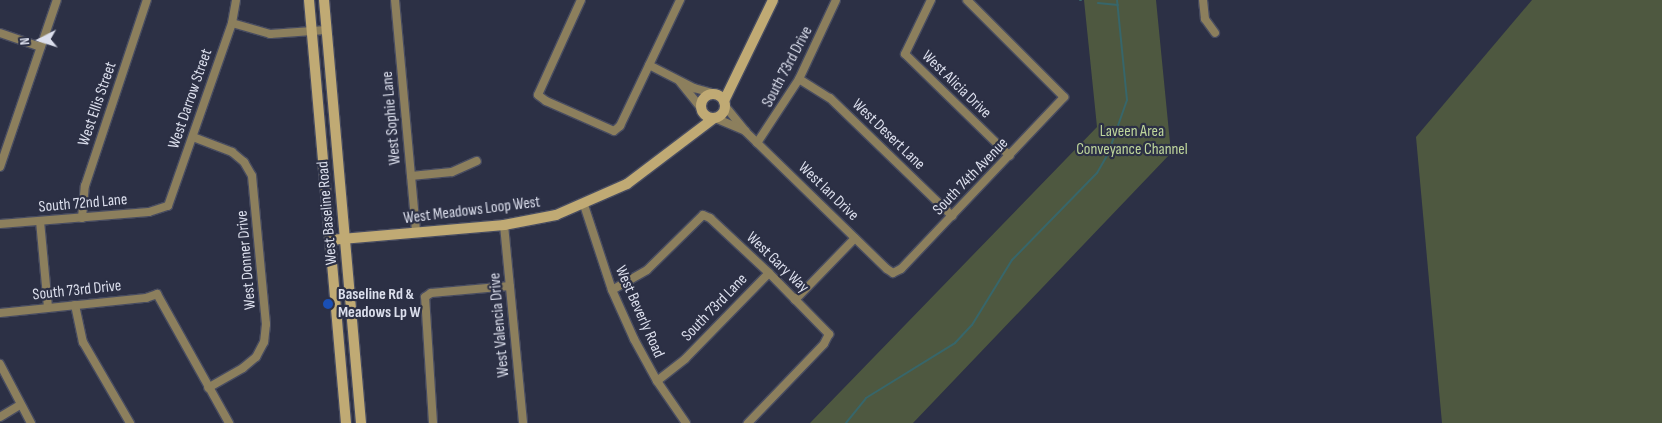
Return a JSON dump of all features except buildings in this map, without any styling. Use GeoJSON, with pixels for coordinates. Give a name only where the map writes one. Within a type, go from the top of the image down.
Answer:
{"type":"FeatureCollection","features":[{"type":"Feature","properties":{"kind":"main road","name":"West Baseline Road"},"geometry":{"type":"LineString","coordinates":[[309,0],[346,423]]}},
{"type":"Feature","properties":{"kind":"main road","name":"West Baseline Road"},"geometry":{"type":"LineString","coordinates":[[324,0],[361,423]]}},
{"type":"Feature","properties":{"kind":"main road"},"geometry":{"type":"LineString","coordinates":[[740,66],[712,93],[704,97],[701,109],[714,118],[723,114],[725,103],[740,66],[773,0]]}},
{"type":"Feature","properties":{"kind":"main road"},"geometry":{"type":"LineString","coordinates":[[712,93],[725,103]]}},
{"type":"Feature","properties":{"kind":"main road","name":"West Meadows Loop West"},"geometry":{"type":"LineString","coordinates":[[684,139],[701,109]]}},
{"type":"Feature","properties":{"kind":"main road","name":"West Meadows Loop West"},"geometry":{"type":"LineString","coordinates":[[330,240],[504,225],[548,217],[584,205],[640,175],[684,139],[714,118]]}},
{"type":"Feature","properties":{"kind":"street"},"geometry":{"type":"LineString","coordinates":[[0,167],[57,0]]}},
{"type":"Feature","properties":{"kind":"street","name":"West Ellis Street"},"geometry":{"type":"LineString","coordinates":[[82,218],[85,186],[147,0]]}},
{"type":"Feature","properties":{"kind":"street","name":"West Darrow Street"},"geometry":{"type":"LineString","coordinates":[[168,206],[232,24],[236,0]]}},
{"type":"Feature","properties":{"kind":"street","name":"West Sophie Lane"},"geometry":{"type":"LineString","coordinates":[[395,0],[416,233]]}},
{"type":"Feature","properties":{"kind":"street"},"geometry":{"type":"LineString","coordinates":[[580,0],[538,95],[546,101],[614,131],[620,126],[680,0]]}},
{"type":"Feature","properties":{"kind":"street","name":"South 73rd Drive"},"geometry":{"type":"LineString","coordinates":[[758,143],[800,79],[836,0]]}},
{"type":"Feature","properties":{"kind":"street","name":"West Alicia Drive"},"geometry":{"type":"LineString","coordinates":[[931,0],[905,54],[1010,156]]}},
{"type":"Feature","properties":{"kind":"street","name":"South 74th Avenue"},"geometry":{"type":"LineString","coordinates":[[893,273],[901,269],[1064,97],[967,0]]}},
{"type":"Feature","properties":{"kind":"street"},"geometry":{"type":"LineString","coordinates":[[1203,0],[1205,19],[1214,33]]}},
{"type":"Feature","properties":{"kind":"street"},"geometry":{"type":"LineString","coordinates":[[232,24],[270,34],[326,30]]}},
{"type":"Feature","properties":{"kind":"street"},"geometry":{"type":"LineString","coordinates":[[0,33],[41,47]]}},
{"type":"Feature","properties":{"kind":"street"},"geometry":{"type":"LineString","coordinates":[[649,65],[680,82],[712,93]]}},
{"type":"Feature","properties":{"kind":"street","name":"West Desert Lane"},"geometry":{"type":"LineString","coordinates":[[800,79],[830,98],[952,216]]}},
{"type":"Feature","properties":{"kind":"street"},"geometry":{"type":"LineString","coordinates":[[680,82],[701,109]]}},
{"type":"Feature","properties":{"kind":"street","name":"West Ian Drive"},"geometry":{"type":"LineString","coordinates":[[725,103],[745,131],[893,273]]}},
{"type":"Feature","properties":{"kind":"street","name":"West Ian Drive"},"geometry":{"type":"LineString","coordinates":[[714,118],[745,131]]}},
{"type":"Feature","properties":{"kind":"street","name":"West Donner Drive"},"geometry":{"type":"LineString","coordinates":[[193,137],[232,152],[244,162],[252,176],[266,324],[264,342],[256,357],[243,368],[208,388]]}},
{"type":"Feature","properties":{"kind":"street"},"geometry":{"type":"LineString","coordinates":[[411,176],[452,172],[477,160]]}},
{"type":"Feature","properties":{"kind":"street","name":"West Beverly Road"},"geometry":{"type":"LineString","coordinates":[[584,205],[612,290],[657,381],[686,423]]}},
{"type":"Feature","properties":{"kind":"street","name":"South 72nd Lane"},"geometry":{"type":"LineString","coordinates":[[0,224],[149,212],[168,206]]}},
{"type":"Feature","properties":{"kind":"street","name":"West Gary Way"},"geometry":{"type":"LineString","coordinates":[[612,290],[647,270],[703,215],[710,218],[769,273],[829,334],[824,344],[748,423]]}},
{"type":"Feature","properties":{"kind":"street"},"geometry":{"type":"LineString","coordinates":[[40,221],[48,308]]}},
{"type":"Feature","properties":{"kind":"street","name":"West Valencia Drive"},"geometry":{"type":"LineString","coordinates":[[504,225],[523,423]]}},
{"type":"Feature","properties":{"kind":"street"},"geometry":{"type":"LineString","coordinates":[[795,300],[855,238]]}},
{"type":"Feature","properties":{"kind":"street","name":"South 73rd Lane"},"geometry":{"type":"LineString","coordinates":[[657,381],[685,358],[769,273]]}},
{"type":"Feature","properties":{"kind":"street"},"geometry":{"type":"LineString","coordinates":[[433,423],[424,297],[431,293],[510,286]]}},
{"type":"Feature","properties":{"kind":"street","name":"South 73rd Drive"},"geometry":{"type":"LineString","coordinates":[[0,313],[146,298],[157,294],[208,388]]}},
{"type":"Feature","properties":{"kind":"street"},"geometry":{"type":"LineString","coordinates":[[75,305],[83,342],[130,423]]}},
{"type":"Feature","properties":{"kind":"street"},"geometry":{"type":"LineString","coordinates":[[0,364],[30,423]]}},
{"type":"Feature","properties":{"kind":"street"},"geometry":{"type":"LineString","coordinates":[[208,388],[229,423]]}},
{"type":"Feature","properties":{"kind":"street"},"geometry":{"type":"LineString","coordinates":[[0,417],[20,405]]}},
{"type":"Feature","properties":{"kind":"green space","name":"Laveen Area Conveyance Channel"},"geometry":{"type":"Polygon","coordinates":[[[1084,0],[1156,0],[1171,153],[913,423],[810,423],[1097,127],[1084,0]]]}},
{"type":"Feature","properties":{"kind":"green space"},"geometry":{"type":"Polygon","coordinates":[[[1532,0],[1662,0],[1662,423],[1442,423],[1416,137],[1532,0]]]}},
{"type":"Feature","properties":{"kind":"waterway"},"geometry":{"type":"LineString","coordinates":[[846,423],[866,398],[955,343],[972,325],[1012,260],[1097,173],[1108,154],[1127,100],[1117,0]]}},
{"type":"Feature","properties":{"kind":"waterway"},"geometry":{"type":"LineString","coordinates":[[1098,3],[1118,5]]}},
{"type":"Feature","properties":{"kind":"place","name":"Baseline Rd & Meadows Lp W"},"geometry":{"type":"Point","coordinates":[328,304]}}]}
